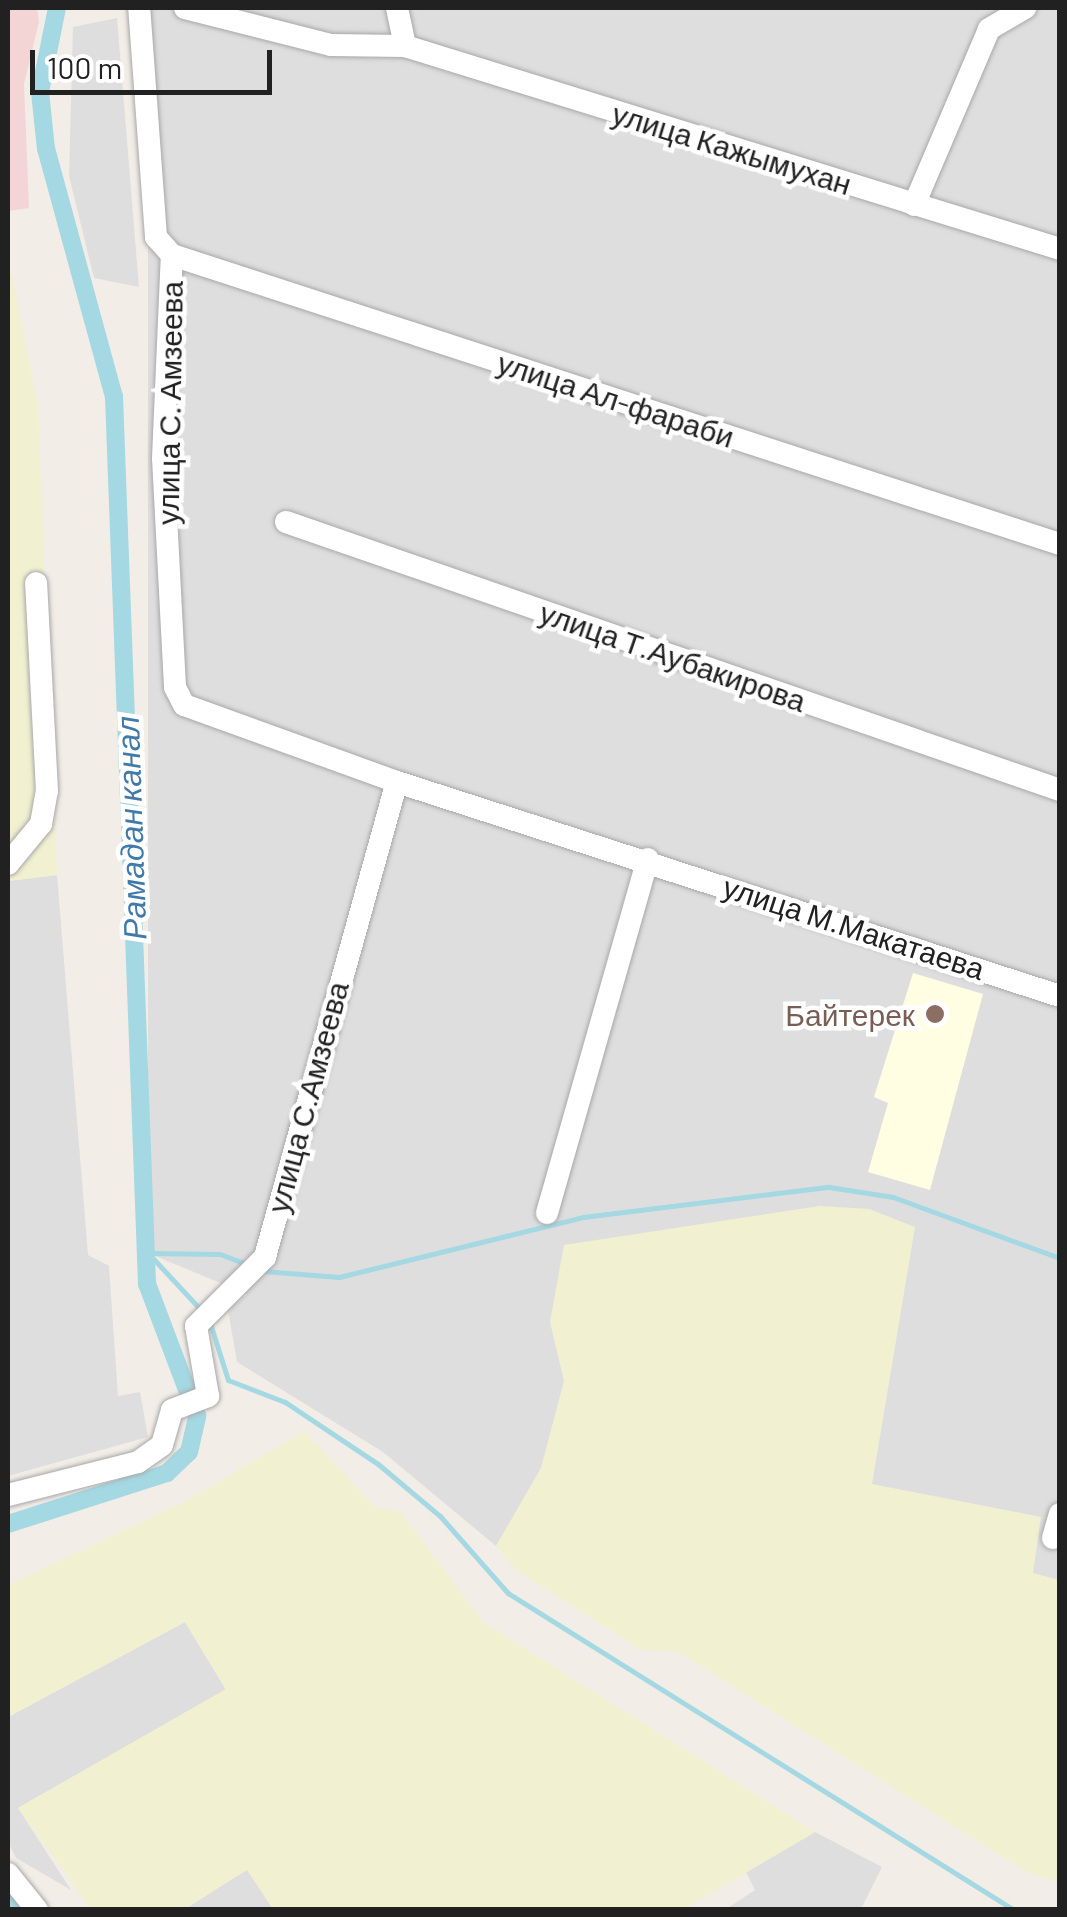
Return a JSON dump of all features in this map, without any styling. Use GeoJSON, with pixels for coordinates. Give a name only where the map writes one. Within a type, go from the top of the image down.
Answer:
{"type":"FeatureCollection","features":[{"type":"Feature","properties":{"kind":"street","name":"улица С. Амзеева"},"geometry":{"type":"LineString","coordinates":[[138,8],[156,237],[172,254],[162,458],[175,687],[184,704],[397,782]]}},
{"type":"Feature","properties":{"kind":"street","name":"улица Кажымухан"},"geometry":{"type":"LineString","coordinates":[[185,8],[331,45],[405,46],[1060,250]]}},
{"type":"Feature","properties":{"kind":"street"},"geometry":{"type":"LineString","coordinates":[[397,8],[405,46]]}},
{"type":"Feature","properties":{"kind":"street"},"geometry":{"type":"LineString","coordinates":[[914,205],[988,18],[1025,8]]}},
{"type":"Feature","properties":{"kind":"street","name":"улица Ал-фараби"},"geometry":{"type":"LineString","coordinates":[[172,254],[1060,544]]}},
{"type":"Feature","properties":{"kind":"street","name":"улица Т.Аубакирова"},"geometry":{"type":"LineString","coordinates":[[286,522],[1060,790]]}},
{"type":"Feature","properties":{"kind":"street"},"geometry":{"type":"LineString","coordinates":[[8,864],[41,824],[48,791],[36,582]]}},
{"type":"Feature","properties":{"kind":"street","name":"улица М.Макатаева"},"geometry":{"type":"LineString","coordinates":[[397,782],[648,859],[1060,996]]}},
{"type":"Feature","properties":{"kind":"street","name":"улица С.Амзеева"},"geometry":{"type":"LineString","coordinates":[[8,1494],[138,1462],[162,1445],[172,1410],[208,1396],[196,1326],[265,1257],[397,782]]}},
{"type":"Feature","properties":{"kind":"street"},"geometry":{"type":"LineString","coordinates":[[547,1213],[648,859]]}},
{"type":"Feature","properties":{"kind":"street"},"geometry":{"type":"LineString","coordinates":[[1053,1538],[1060,1514]]}},
{"type":"Feature","properties":{"kind":"street"},"geometry":{"type":"LineString","coordinates":[[8,1874],[37,1910]]}},
{"type":"Feature","properties":{"kind":"shaded area"},"geometry":{"type":"Polygon","coordinates":[[[8,8],[37,8],[39,22],[24,84],[29,208],[8,211],[8,8]]]}},
{"type":"Feature","properties":{"kind":"shaded area"},"geometry":{"type":"Polygon","coordinates":[[[148,8],[1059,8],[1059,1628],[554,1420],[542,1468],[496,1546],[383,1452],[237,1362],[228,1310],[247,1294],[148,1253],[148,8]]]}},
{"type":"Feature","properties":{"kind":"shaded area"},"geometry":{"type":"Polygon","coordinates":[[[117,18],[139,287],[94,278],[69,176],[73,27],[117,18]]]}},
{"type":"Feature","properties":{"kind":"shaded area"},"geometry":{"type":"Polygon","coordinates":[[[57,875],[88,1255],[109,1266],[118,1396],[140,1392],[148,1437],[8,1476],[8,881],[57,875]]]}},
{"type":"Feature","properties":{"kind":"shaded area"},"geometry":{"type":"Polygon","coordinates":[[[913,973],[983,994],[930,1190],[868,1172],[888,1103],[874,1097],[913,973]]]}},
{"type":"Feature","properties":{"kind":"shaded area"},"geometry":{"type":"Polygon","coordinates":[[[185,1622],[226,1690],[18,1808],[71,1890],[16,1858],[8,1842],[8,1717],[185,1622]]]}},
{"type":"Feature","properties":{"kind":"shaded area"},"geometry":{"type":"Polygon","coordinates":[[[815,1832],[882,1867],[861,1909],[726,1909],[755,1890],[746,1872],[815,1832]]]}},
{"type":"Feature","properties":{"kind":"shaded area"},"geometry":{"type":"Polygon","coordinates":[[[247,1869],[273,1909],[184,1910],[247,1869]]]}},
{"type":"Feature","properties":{"kind":"green space"},"geometry":{"type":"Polygon","coordinates":[[[8,257],[38,406],[57,875],[8,881],[8,257]]]}},
{"type":"Feature","properties":{"kind":"green space"},"geometry":{"type":"Polygon","coordinates":[[[820,1206],[869,1209],[915,1227],[872,1484],[1041,1517],[1033,1573],[1059,1580],[1059,1883],[1023,1870],[677,1651],[642,1650],[517,1571],[496,1546],[541,1468],[564,1381],[550,1322],[564,1245],[820,1206]]]}},
{"type":"Feature","properties":{"kind":"green space"},"geometry":{"type":"Polygon","coordinates":[[[304,1431],[376,1508],[401,1512],[483,1622],[815,1832],[684,1909],[273,1909],[247,1870],[184,1909],[91,1909],[18,1808],[226,1689],[185,1622],[8,1717],[8,1585],[188,1500],[304,1431]]]}},
{"type":"Feature","properties":{"kind":"waterway","name":"Рамадан канал"},"geometry":{"type":"LineString","coordinates":[[8,1524],[167,1473],[189,1452],[197,1416],[147,1284],[114,397],[46,149],[40,92],[57,8]]}},
{"type":"Feature","properties":{"kind":"waterway"},"geometry":{"type":"LineString","coordinates":[[263,1271],[339,1277],[583,1217],[829,1187],[893,1197],[1060,1258]]}},
{"type":"Feature","properties":{"kind":"waterway"},"geometry":{"type":"LineString","coordinates":[[148,1253],[201,1310]]}},
{"type":"Feature","properties":{"kind":"waterway"},"geometry":{"type":"LineString","coordinates":[[148,1253],[220,1254],[248,1265]]}},
{"type":"Feature","properties":{"kind":"waterway"},"geometry":{"type":"LineString","coordinates":[[210,1323],[228,1380],[285,1402],[378,1464],[440,1516],[508,1593],[1014,1910]]}},
{"type":"Feature","properties":{"kind":"waterway","name":"Рамадан канал"},"geometry":{"type":"LineString","coordinates":[[8,1900],[13,1910]]}},
{"type":"Feature","properties":{"kind":"place","name":"Байтерек"},"geometry":{"type":"Point","coordinates":[935,1014]}}]}
